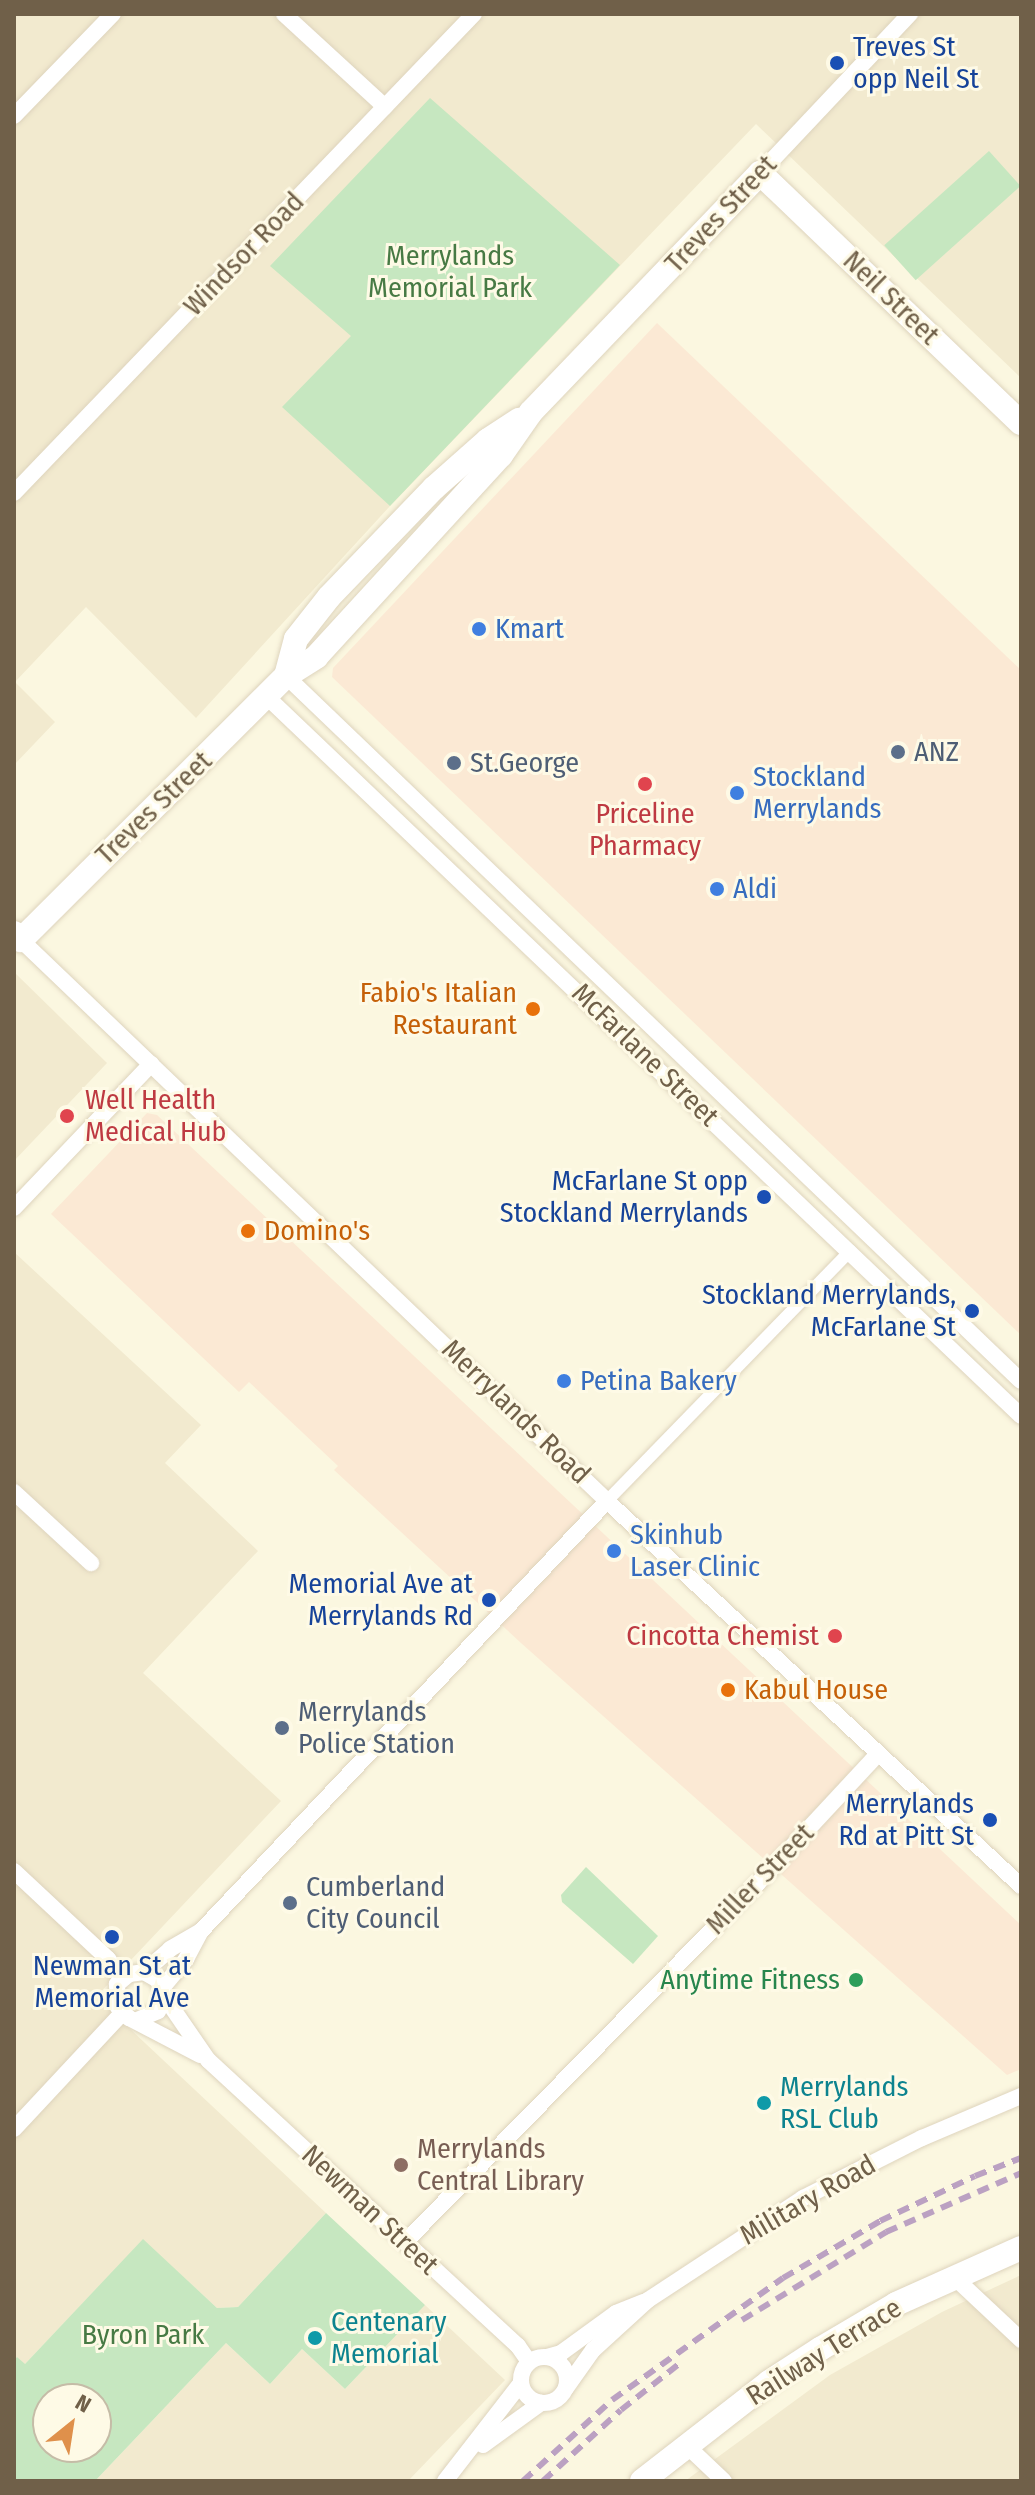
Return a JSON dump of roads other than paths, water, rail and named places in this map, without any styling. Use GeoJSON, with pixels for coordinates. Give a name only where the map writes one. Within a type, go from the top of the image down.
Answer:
{"type":"FeatureCollection","features":[{"type":"Feature","properties":{"kind":"main road","name":"Treves Street"},"geometry":{"type":"LineString","coordinates":[[18,937],[286,676],[316,657],[501,455],[531,412],[760,173]]}},
{"type":"Feature","properties":{"kind":"main road","name":"Neil Street"},"geometry":{"type":"LineString","coordinates":[[760,173],[1021,423]]}},
{"type":"Feature","properties":{"kind":"main road","name":"Railway Terrace"},"geometry":{"type":"LineString","coordinates":[[642,2481],[686,2445],[820,2349],[896,2304],[1021,2248]]}},
{"type":"Feature","properties":{"kind":"street"},"geometry":{"type":"LineString","coordinates":[[14,116],[113,14]]}},
{"type":"Feature","properties":{"kind":"street"},"geometry":{"type":"LineString","coordinates":[[284,14],[385,107]]}},
{"type":"Feature","properties":{"kind":"street","name":"Windsor Road"},"geometry":{"type":"LineString","coordinates":[[14,493],[474,14]]}},
{"type":"Feature","properties":{"kind":"street","name":"Treves Street"},"geometry":{"type":"LineString","coordinates":[[760,173],[910,14]]}},
{"type":"Feature","properties":{"kind":"street","name":"McFarlane Street"},"geometry":{"type":"LineString","coordinates":[[286,676],[1021,1381]]}},
{"type":"Feature","properties":{"kind":"street","name":"McFarlane Street"},"geometry":{"type":"LineString","coordinates":[[266,696],[1021,1416]]}},
{"type":"Feature","properties":{"kind":"street","name":"Merrylands Road"},"geometry":{"type":"LineString","coordinates":[[18,937],[607,1501],[1021,1886]]}},
{"type":"Feature","properties":{"kind":"street"},"geometry":{"type":"LineString","coordinates":[[14,1208],[151,1064]]}},
{"type":"Feature","properties":{"kind":"street"},"geometry":{"type":"LineString","coordinates":[[14,2129],[130,2017],[158,2011],[163,1992],[201,1931],[607,1501],[850,1251]]}},
{"type":"Feature","properties":{"kind":"street"},"geometry":{"type":"LineString","coordinates":[[14,1492],[91,1563]]}},
{"type":"Feature","properties":{"kind":"street","name":"Miller Street"},"geometry":{"type":"LineString","coordinates":[[405,2242],[758,1883],[878,1754]]}},
{"type":"Feature","properties":{"kind":"street"},"geometry":{"type":"LineString","coordinates":[[14,1871],[108,1959],[122,1978]]}},
{"type":"Feature","properties":{"kind":"street"},"geometry":{"type":"LineString","coordinates":[[122,1978],[144,1972],[170,1949],[201,1931]]}},
{"type":"Feature","properties":{"kind":"street"},"geometry":{"type":"LineString","coordinates":[[144,1972],[152,1975],[163,1992]]}},
{"type":"Feature","properties":{"kind":"street"},"geometry":{"type":"LineString","coordinates":[[122,1978],[115,2000],[130,2017]]}},
{"type":"Feature","properties":{"kind":"street","name":"Newman Street"},"geometry":{"type":"LineString","coordinates":[[163,1992],[208,2060],[518,2346],[529,2362]]}},
{"type":"Feature","properties":{"kind":"street","name":"Newman Street"},"geometry":{"type":"LineString","coordinates":[[130,2017],[208,2060]]}},
{"type":"Feature","properties":{"kind":"street","name":"Military Road"},"geometry":{"type":"LineString","coordinates":[[566,2388],[593,2350],[648,2300],[803,2198],[922,2138],[1021,2096]]}},
{"type":"Feature","properties":{"kind":"street"},"geometry":{"type":"LineString","coordinates":[[954,2277],[1021,2340]]}},
{"type":"Feature","properties":{"kind":"street","name":"Military Road"},"geometry":{"type":"LineString","coordinates":[[547,2357],[561,2353],[616,2313],[648,2300]]}},
{"type":"Feature","properties":{"kind":"street"},"geometry":{"type":"LineString","coordinates":[[445,2481],[521,2383],[529,2362],[547,2357],[563,2366],[566,2388],[556,2400],[541,2403],[509,2423],[463,2461]]}},
{"type":"Feature","properties":{"kind":"street"},"geometry":{"type":"LineString","coordinates":[[521,2383],[528,2396],[541,2403]]}},
{"type":"Feature","properties":{"kind":"street"},"geometry":{"type":"LineString","coordinates":[[686,2445],[724,2481]]}},
{"type":"Feature","properties":{"kind":"railway"},"geometry":{"type":"LineString","coordinates":[[523,2481],[612,2400],[783,2278],[880,2221],[1021,2158]]}},
{"type":"Feature","properties":{"kind":"railway"},"geometry":{"type":"LineString","coordinates":[[742,2320],[886,2232],[1021,2173]]}},
{"type":"Feature","properties":{"kind":"railway"},"geometry":{"type":"LineString","coordinates":[[543,2481],[621,2410],[680,2363]]}},
{"type":"Feature","properties":{"kind":"place","name":"Treves St opp Neil St"},"geometry":{"type":"Point","coordinates":[837,63]}},
{"type":"Feature","properties":{"kind":"place","name":"Kmart"},"geometry":{"type":"Point","coordinates":[479,629]}},
{"type":"Feature","properties":{"kind":"place","name":"ANZ"},"geometry":{"type":"Point","coordinates":[898,752]}},
{"type":"Feature","properties":{"kind":"place","name":"St.George"},"geometry":{"type":"Point","coordinates":[454,763]}},
{"type":"Feature","properties":{"kind":"place","name":"Priceline Pharmacy"},"geometry":{"type":"Point","coordinates":[645,784]}},
{"type":"Feature","properties":{"kind":"place","name":"Stockland Merrylands"},"geometry":{"type":"Point","coordinates":[737,793]}},
{"type":"Feature","properties":{"kind":"place","name":"Aldi"},"geometry":{"type":"Point","coordinates":[717,889]}},
{"type":"Feature","properties":{"kind":"place","name":"Fabio's Italian Restaurant"},"geometry":{"type":"Point","coordinates":[533,1009]}},
{"type":"Feature","properties":{"kind":"place","name":"Well Health Medical Hub"},"geometry":{"type":"Point","coordinates":[67,1116]}},
{"type":"Feature","properties":{"kind":"place","name":"McFarlane St opp Stockland Merrylands"},"geometry":{"type":"Point","coordinates":[764,1197]}},
{"type":"Feature","properties":{"kind":"place","name":"Domino's"},"geometry":{"type":"Point","coordinates":[248,1231]}},
{"type":"Feature","properties":{"kind":"place","name":"Stockland Merrylands, McFarlane St"},"geometry":{"type":"Point","coordinates":[972,1311]}},
{"type":"Feature","properties":{"kind":"place","name":"Petina Bakery"},"geometry":{"type":"Point","coordinates":[564,1381]}},
{"type":"Feature","properties":{"kind":"place","name":"Skinhub Laser Clinic"},"geometry":{"type":"Point","coordinates":[614,1551]}},
{"type":"Feature","properties":{"kind":"place","name":"Memorial Ave at Merrylands Rd"},"geometry":{"type":"Point","coordinates":[489,1600]}},
{"type":"Feature","properties":{"kind":"place","name":"Cincotta Chemist"},"geometry":{"type":"Point","coordinates":[835,1636]}},
{"type":"Feature","properties":{"kind":"place","name":"Kabul House"},"geometry":{"type":"Point","coordinates":[728,1690]}},
{"type":"Feature","properties":{"kind":"place","name":"Merrylands Police Station"},"geometry":{"type":"Point","coordinates":[282,1728]}},
{"type":"Feature","properties":{"kind":"place","name":"Merrylands Rd at Pitt St"},"geometry":{"type":"Point","coordinates":[990,1820]}},
{"type":"Feature","properties":{"kind":"place","name":"Cumberland City Council"},"geometry":{"type":"Point","coordinates":[290,1903]}},
{"type":"Feature","properties":{"kind":"place","name":"Newman St at Memorial Ave"},"geometry":{"type":"Point","coordinates":[112,1937]}},
{"type":"Feature","properties":{"kind":"place","name":"Anytime Fitness"},"geometry":{"type":"Point","coordinates":[856,1980]}},
{"type":"Feature","properties":{"kind":"place","name":"Merrylands RSL Club"},"geometry":{"type":"Point","coordinates":[764,2103]}},
{"type":"Feature","properties":{"kind":"place","name":"Merrylands Central Library"},"geometry":{"type":"Point","coordinates":[401,2165]}},
{"type":"Feature","properties":{"kind":"place","name":"Centenary Memorial"},"geometry":{"type":"Point","coordinates":[315,2338]}},
{"type":"Feature","properties":{"kind":"park label","name":"Merrylands Memorial Park"},"geometry":{"type":"Point","coordinates":[450,272]}},
{"type":"Feature","properties":{"kind":"park label","name":"Byron Park"},"geometry":{"type":"Point","coordinates":[143,2335]}}]}
